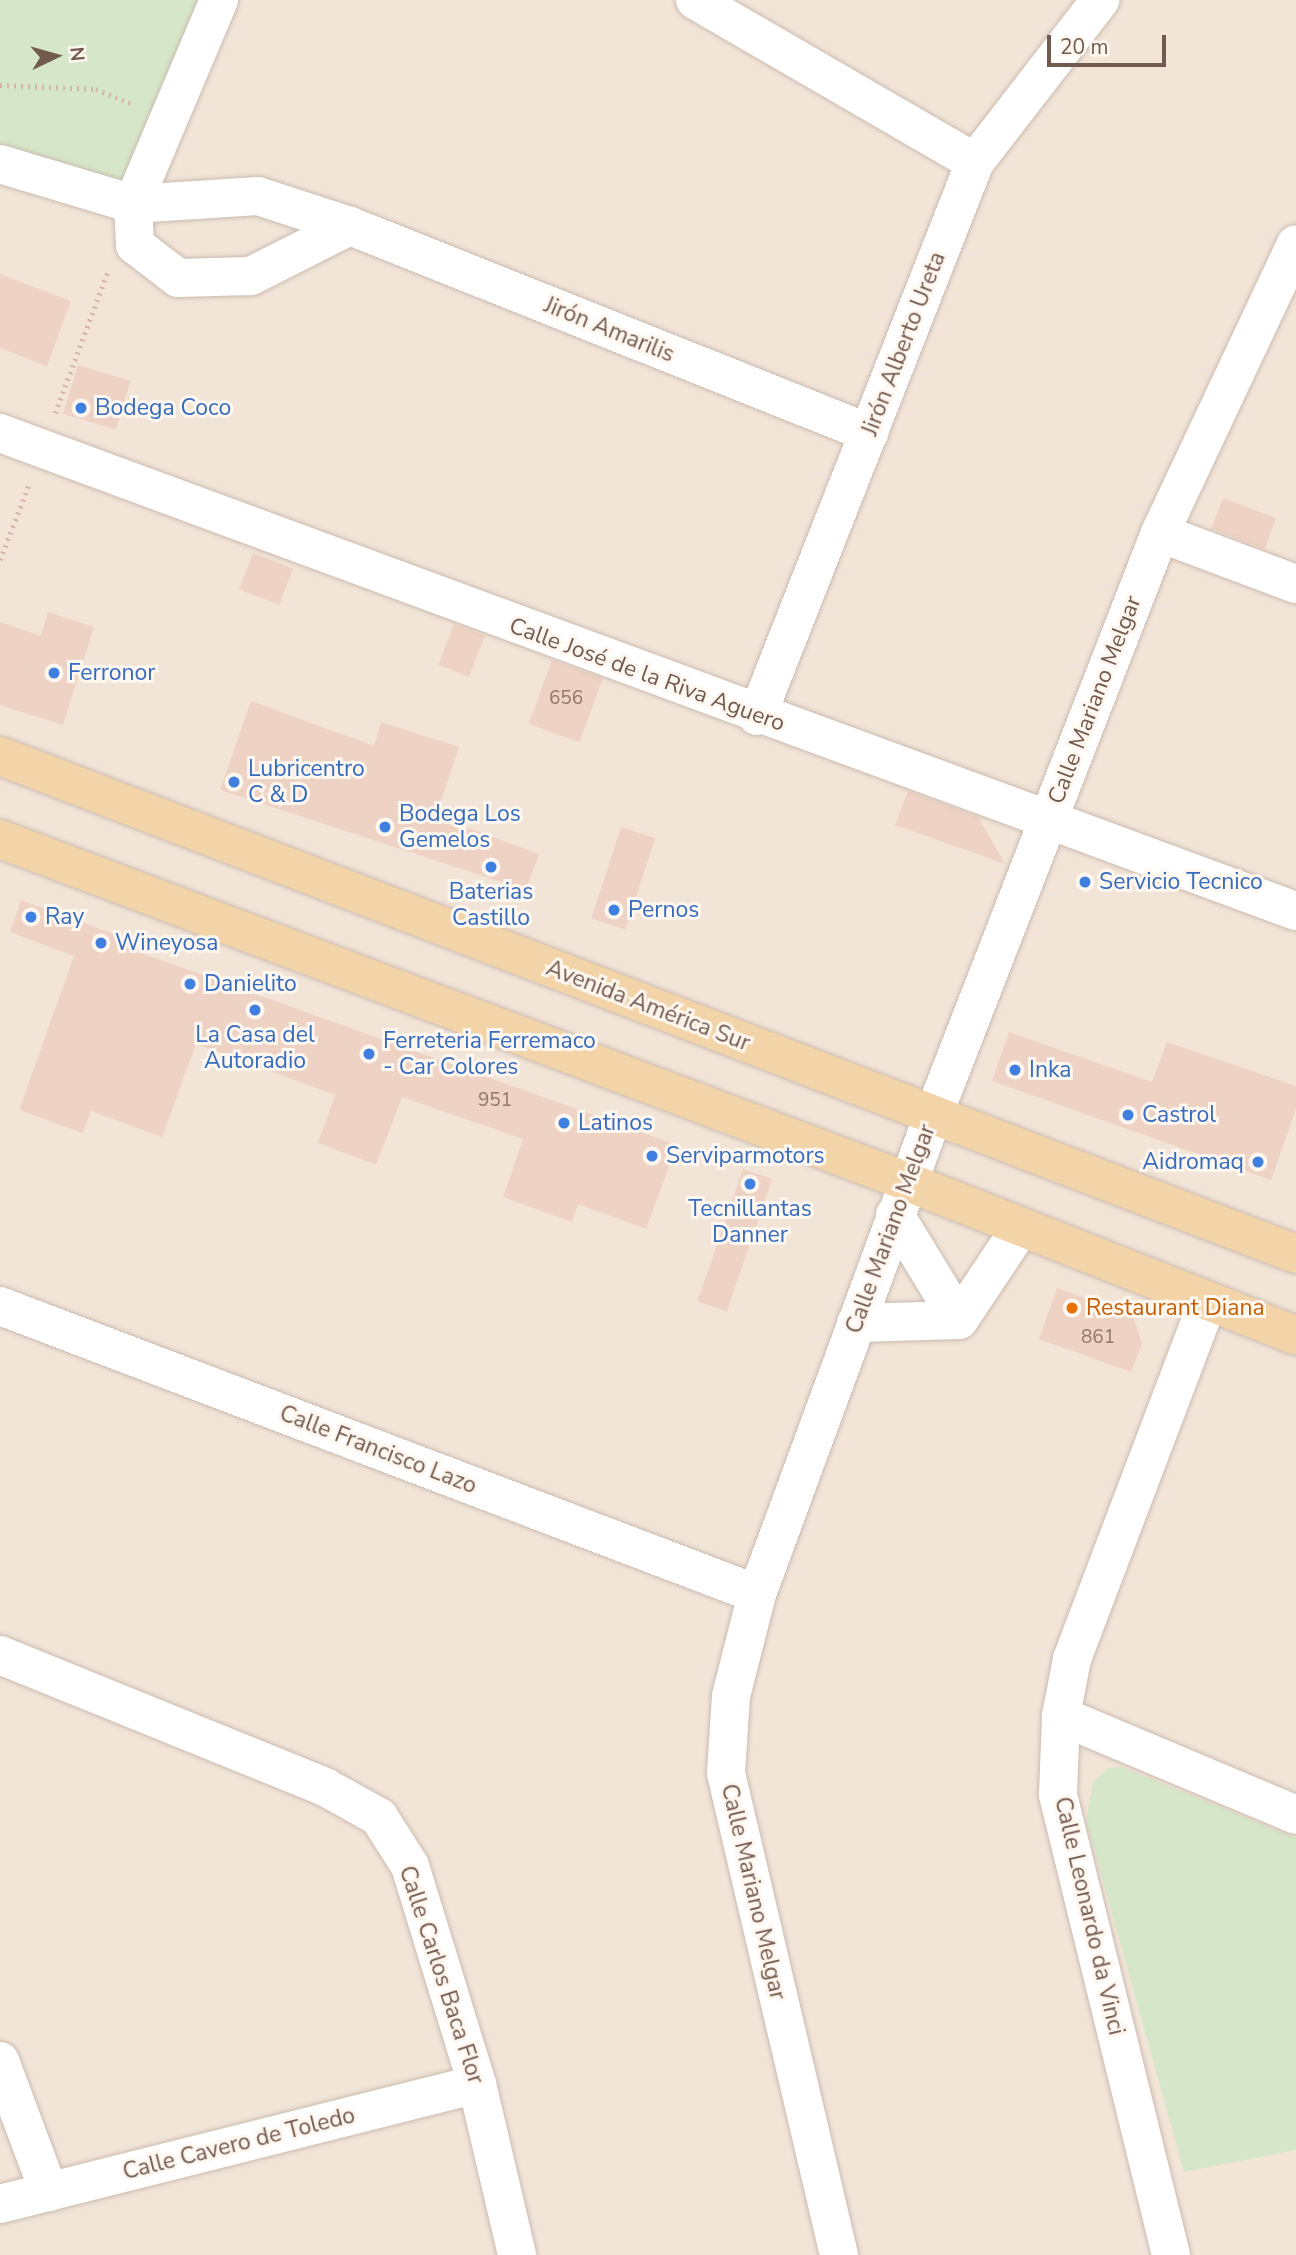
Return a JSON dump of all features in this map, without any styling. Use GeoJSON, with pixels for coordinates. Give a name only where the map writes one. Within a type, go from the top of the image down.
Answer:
{"type":"FeatureCollection","features":[{"type":"Feature","properties":{"kind":"main road","name":"Avenida América Sur"},"geometry":{"type":"LineString","coordinates":[[0,756],[1296,1254]]}},
{"type":"Feature","properties":{"kind":"main road"},"geometry":{"type":"LineString","coordinates":[[0,839],[901,1199],[1021,1227],[1207,1303],[1296,1336]]}},
{"type":"Feature","properties":{"kind":"street"},"geometry":{"type":"LineString","coordinates":[[219,0],[133,204],[135,245],[178,278],[251,276],[350,226]]}},
{"type":"Feature","properties":{"kind":"street"},"geometry":{"type":"LineString","coordinates":[[695,0],[975,162]]}},
{"type":"Feature","properties":{"kind":"street","name":"Jirón Alberto Ureta"},"geometry":{"type":"LineString","coordinates":[[757,716],[975,162],[1100,0]]}},
{"type":"Feature","properties":{"kind":"street","name":"Jirón Amarilis"},"geometry":{"type":"LineString","coordinates":[[0,164],[133,204],[258,196],[350,226],[869,433]]}},
{"type":"Feature","properties":{"kind":"street","name":"Calle Mariano Melgar"},"geometry":{"type":"LineString","coordinates":[[839,2255],[726,1773],[731,1696],[757,1594],[933,1116],[1160,533],[1296,243]]}},
{"type":"Feature","properties":{"kind":"street","name":"Calle José de la Riva Aguero"},"geometry":{"type":"LineString","coordinates":[[0,433],[1047,823],[1296,911]]}},
{"type":"Feature","properties":{"kind":"street"},"geometry":{"type":"LineString","coordinates":[[1160,533],[1296,584]]}},
{"type":"Feature","properties":{"kind":"street"},"geometry":{"type":"LineString","coordinates":[[901,1199],[959,1320]]}},
{"type":"Feature","properties":{"kind":"street"},"geometry":{"type":"LineString","coordinates":[[959,1320],[1021,1227]]}},
{"type":"Feature","properties":{"kind":"street","name":"Calle Leonardo da Vinci"},"geometry":{"type":"LineString","coordinates":[[1171,2255],[1058,1794],[1061,1716],[1072,1659],[1207,1303]]}},
{"type":"Feature","properties":{"kind":"street","name":"Calle Francisco Lazo"},"geometry":{"type":"LineString","coordinates":[[0,1306],[757,1594]]}},
{"type":"Feature","properties":{"kind":"street"},"geometry":{"type":"LineString","coordinates":[[856,1323],[959,1320]]}},
{"type":"Feature","properties":{"kind":"street","name":"Calle Carlos Baca Flor"},"geometry":{"type":"LineString","coordinates":[[0,1655],[326,1787],[379,1817],[410,1866],[477,2084],[517,2255]]}},
{"type":"Feature","properties":{"kind":"street"},"geometry":{"type":"LineString","coordinates":[[1061,1716],[1296,1815]]}},
{"type":"Feature","properties":{"kind":"street"},"geometry":{"type":"LineString","coordinates":[[0,2061],[49,2192]]}},
{"type":"Feature","properties":{"kind":"street","name":"Calle Cavero de Toledo"},"geometry":{"type":"LineString","coordinates":[[0,2204],[477,2084]]}},
{"type":"Feature","properties":{"kind":"path"},"geometry":{"type":"LineString","coordinates":[[0,85],[96,89],[143,108]]}},
{"type":"Feature","properties":{"kind":"path"},"geometry":{"type":"LineString","coordinates":[[0,561],[133,204]]}},
{"type":"Feature","properties":{"kind":"shaded area"},"geometry":{"type":"Polygon","coordinates":[[[0,0],[1296,0],[1296,2255],[0,2255],[0,0]]]}},
{"type":"Feature","properties":{"kind":"green space"},"geometry":{"type":"Polygon","coordinates":[[[0,0],[200,0],[123,187],[0,143],[0,0]]]}},
{"type":"Feature","properties":{"kind":"green space"},"geometry":{"type":"Polygon","coordinates":[[[1122,1767],[1296,1838],[1296,2150],[1184,2172],[1086,1820],[1093,1782],[1108,1768],[1122,1767]]]}},
{"type":"Feature","properties":{"kind":"building"},"geometry":{"type":"Polygon","coordinates":[[[0,274],[71,301],[47,366],[0,348],[0,274]]]}},
{"type":"Feature","properties":{"kind":"building"},"geometry":{"type":"Polygon","coordinates":[[[78,365],[131,381],[116,430],[63,414],[78,365]]]}},
{"type":"Feature","properties":{"kind":"building"},"geometry":{"type":"Polygon","coordinates":[[[1223,498],[1276,518],[1264,549],[1211,529],[1223,498]]]}},
{"type":"Feature","properties":{"kind":"building"},"geometry":{"type":"Polygon","coordinates":[[[253,553],[293,568],[279,605],[239,589],[253,553]]]}},
{"type":"Feature","properties":{"kind":"building","name":"Ferronor"},"geometry":{"type":"Polygon","coordinates":[[[48,612],[94,627],[63,725],[0,705],[0,622],[41,636],[48,612]]]}},
{"type":"Feature","properties":{"kind":"building"},"geometry":{"type":"Polygon","coordinates":[[[454,624],[485,636],[469,677],[438,665],[454,624]]]}},
{"type":"Feature","properties":{"kind":"building"},"geometry":{"type":"Polygon","coordinates":[[[552,660],[603,678],[579,742],[529,724],[552,660]]]}},
{"type":"Feature","properties":{"kind":"building"},"geometry":{"type":"Polygon","coordinates":[[[251,701],[374,746],[381,722],[459,747],[436,816],[539,854],[526,890],[220,790],[251,701]]]}},
{"type":"Feature","properties":{"kind":"building"},"geometry":{"type":"Polygon","coordinates":[[[908,791],[978,817],[1005,864],[895,825],[908,791]]]}},
{"type":"Feature","properties":{"kind":"building"},"geometry":{"type":"Polygon","coordinates":[[[621,827],[655,838],[626,929],[591,918],[621,827]]]}},
{"type":"Feature","properties":{"kind":"building"},"geometry":{"type":"Polygon","coordinates":[[[21,900],[130,940],[127,948],[677,1145],[646,1229],[578,1204],[572,1222],[503,1197],[523,1139],[402,1097],[376,1165],[318,1143],[335,1095],[196,1044],[162,1137],[91,1111],[83,1133],[19,1110],[74,956],[10,932],[21,900]]]}},
{"type":"Feature","properties":{"kind":"building"},"geometry":{"type":"Polygon","coordinates":[[[1009,1032],[1152,1082],[1167,1042],[1296,1086],[1296,1109],[1271,1180],[992,1081],[1009,1032]]]}},
{"type":"Feature","properties":{"kind":"building"},"geometry":{"type":"Polygon","coordinates":[[[743,1169],[772,1179],[727,1311],[697,1301],[743,1169]]]}},
{"type":"Feature","properties":{"kind":"building"},"geometry":{"type":"Polygon","coordinates":[[[1057,1288],[1133,1316],[1142,1344],[1131,1372],[1039,1339],[1057,1288]]]}},
{"type":"Feature","properties":{"kind":"place","name":"Bodega Coco"},"geometry":{"type":"Point","coordinates":[81,408]}},
{"type":"Feature","properties":{"kind":"place","name":"Ferronor"},"geometry":{"type":"Point","coordinates":[54,673]}},
{"type":"Feature","properties":{"kind":"place","name":"Lubricentro C & D"},"geometry":{"type":"Point","coordinates":[234,782]}},
{"type":"Feature","properties":{"kind":"place","name":"Bodega Los Gemelos"},"geometry":{"type":"Point","coordinates":[385,827]}},
{"type":"Feature","properties":{"kind":"place","name":"Baterias Castillo"},"geometry":{"type":"Point","coordinates":[491,867]}},
{"type":"Feature","properties":{"kind":"place","name":"Servicio Tecnico"},"geometry":{"type":"Point","coordinates":[1085,882]}},
{"type":"Feature","properties":{"kind":"place","name":"Pernos"},"geometry":{"type":"Point","coordinates":[614,910]}},
{"type":"Feature","properties":{"kind":"place","name":"Ray"},"geometry":{"type":"Point","coordinates":[31,917]}},
{"type":"Feature","properties":{"kind":"place","name":"Wineyosa"},"geometry":{"type":"Point","coordinates":[101,943]}},
{"type":"Feature","properties":{"kind":"place","name":"Danielito"},"geometry":{"type":"Point","coordinates":[190,984]}},
{"type":"Feature","properties":{"kind":"place","name":"La Casa del Autoradio"},"geometry":{"type":"Point","coordinates":[255,1010]}},
{"type":"Feature","properties":{"kind":"place","name":"Ferreteria Ferremaco - Car Colores"},"geometry":{"type":"Point","coordinates":[369,1054]}},
{"type":"Feature","properties":{"kind":"place","name":"Inka"},"geometry":{"type":"Point","coordinates":[1015,1070]}},
{"type":"Feature","properties":{"kind":"place","name":"Castrol"},"geometry":{"type":"Point","coordinates":[1128,1115]}},
{"type":"Feature","properties":{"kind":"place","name":"Latinos"},"geometry":{"type":"Point","coordinates":[564,1123]}},
{"type":"Feature","properties":{"kind":"place","name":"Serviparmotors"},"geometry":{"type":"Point","coordinates":[652,1156]}},
{"type":"Feature","properties":{"kind":"place","name":"Aidromaq"},"geometry":{"type":"Point","coordinates":[1258,1162]}},
{"type":"Feature","properties":{"kind":"place","name":"Tecnillantas Danner"},"geometry":{"type":"Point","coordinates":[750,1184]}},
{"type":"Feature","properties":{"kind":"place","name":"Restaurant Diana"},"geometry":{"type":"Point","coordinates":[1072,1308]}}]}
